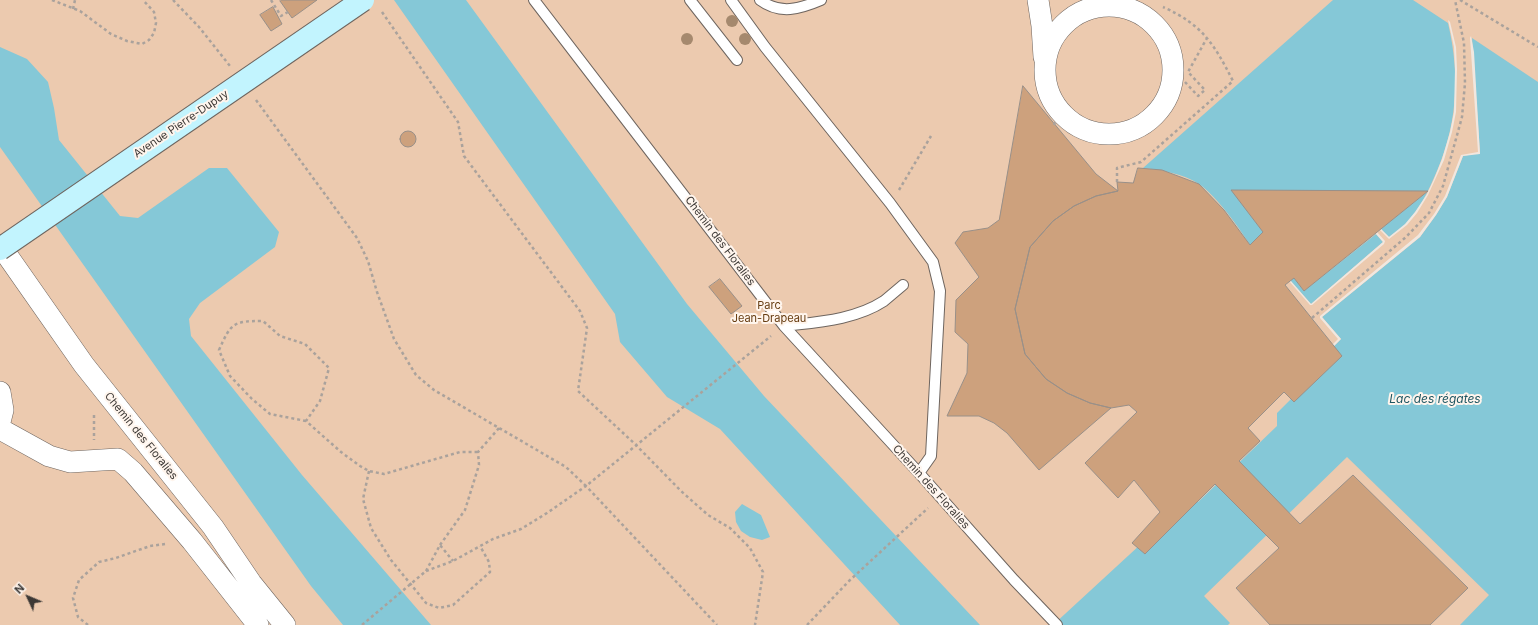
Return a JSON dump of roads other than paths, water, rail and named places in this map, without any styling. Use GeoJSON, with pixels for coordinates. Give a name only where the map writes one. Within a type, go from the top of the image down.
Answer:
{"type":"FeatureCollection","features":[{"type":"Feature","properties":{"kind":"street"},"geometry":{"type":"LineString","coordinates":[[1038,0],[1042,26],[1045,76],[1056,118],[1088,132],[1108,134],[1126,132],[1144,124],[1158,112],[1168,96],[1173,78],[1173,60],[1154,3]]}},
{"type":"Feature","properties":{"kind":"street","name":"Avenue Pierre-Dupuy"},"geometry":{"type":"LineString","coordinates":[[0,248],[370,3]]}},
{"type":"Feature","properties":{"kind":"street"},"geometry":{"type":"LineString","coordinates":[[1045,76],[1048,49],[1063,25],[1074,16],[1099,6],[1113,5],[1139,13],[1151,20],[1161,30],[1168,42]]}},
{"type":"Feature","properties":{"kind":"street","name":"Chemin des Floralies"},"geometry":{"type":"LineString","coordinates":[[0,245],[95,379],[213,526],[243,588],[285,625]]}},
{"type":"Feature","properties":{"kind":"street"},"geometry":{"type":"LineString","coordinates":[[0,392],[3,410],[0,422]]}},
{"type":"Feature","properties":{"kind":"street"},"geometry":{"type":"LineString","coordinates":[[0,429],[49,456],[70,462],[118,459],[133,472],[192,541],[243,588],[258,625]]}},
{"type":"Feature","properties":{"kind":"lane","name":"Chemin des Floralies"},"geometry":{"type":"LineString","coordinates":[[534,0],[784,326],[919,472],[1014,580],[1057,625]]}},
{"type":"Feature","properties":{"kind":"lane"},"geometry":{"type":"LineString","coordinates":[[690,0],[737,60]]}},
{"type":"Feature","properties":{"kind":"lane"},"geometry":{"type":"LineString","coordinates":[[731,0],[765,47],[890,203],[933,262],[940,291],[931,456],[919,472]]}},
{"type":"Feature","properties":{"kind":"lane"},"geometry":{"type":"LineString","coordinates":[[760,0],[772,7],[789,10],[805,7],[821,0]]}},
{"type":"Feature","properties":{"kind":"lane"},"geometry":{"type":"LineString","coordinates":[[784,326],[822,322],[852,315],[883,301],[903,285]]}},
{"type":"Feature","properties":{"kind":"water"},"geometry":{"type":"Polygon","coordinates":[[[394,0],[466,0],[687,304],[764,396],[980,625],[900,625],[720,429],[667,397],[620,342],[615,314],[394,0]]]}},
{"type":"Feature","properties":{"kind":"water"},"geometry":{"type":"Polygon","coordinates":[[[1333,0],[1413,0],[1448,23],[1455,64],[1454,103],[1452,122],[1441,161],[1428,192],[1418,209],[1402,228],[1389,237],[1381,229],[1427,192],[1232,190],[1263,232],[1250,245],[1220,204],[1199,184],[1179,175],[1165,171],[1143,168],[1333,0]]]}},
{"type":"Feature","properties":{"kind":"water","name":"Lac des régates"},"geometry":{"type":"Polygon","coordinates":[[[1472,38],[1538,82],[1538,625],[1460,625],[1489,595],[1347,457],[1204,596],[1230,623],[1228,625],[1053,625],[1192,497],[1198,502],[1277,426],[1277,413],[1291,399],[1293,401],[1334,346],[1341,339],[1322,317],[1420,237],[1436,215],[1447,197],[1463,156],[1480,153],[1472,38]]]}},
{"type":"Feature","properties":{"kind":"water"},"geometry":{"type":"Polygon","coordinates":[[[0,47],[27,59],[48,82],[59,140],[120,216],[138,218],[209,168],[227,168],[279,232],[275,247],[200,303],[189,319],[191,336],[302,475],[431,625],[343,625],[311,586],[0,147],[0,47]]]}},
{"type":"Feature","properties":{"kind":"water"},"geometry":{"type":"Polygon","coordinates":[[[1376,234],[1383,242],[1311,304],[1290,280],[1294,278],[1304,291],[1376,234]]]}},
{"type":"Feature","properties":{"kind":"water"},"geometry":{"type":"Polygon","coordinates":[[[742,504],[761,515],[770,537],[762,540],[750,537],[741,531],[736,522],[735,512],[742,504]]]}},
{"type":"Feature","properties":{"kind":"park label","name":"Parc Jean-Drapeau"},"geometry":{"type":"Point","coordinates":[769,312]}}]}
